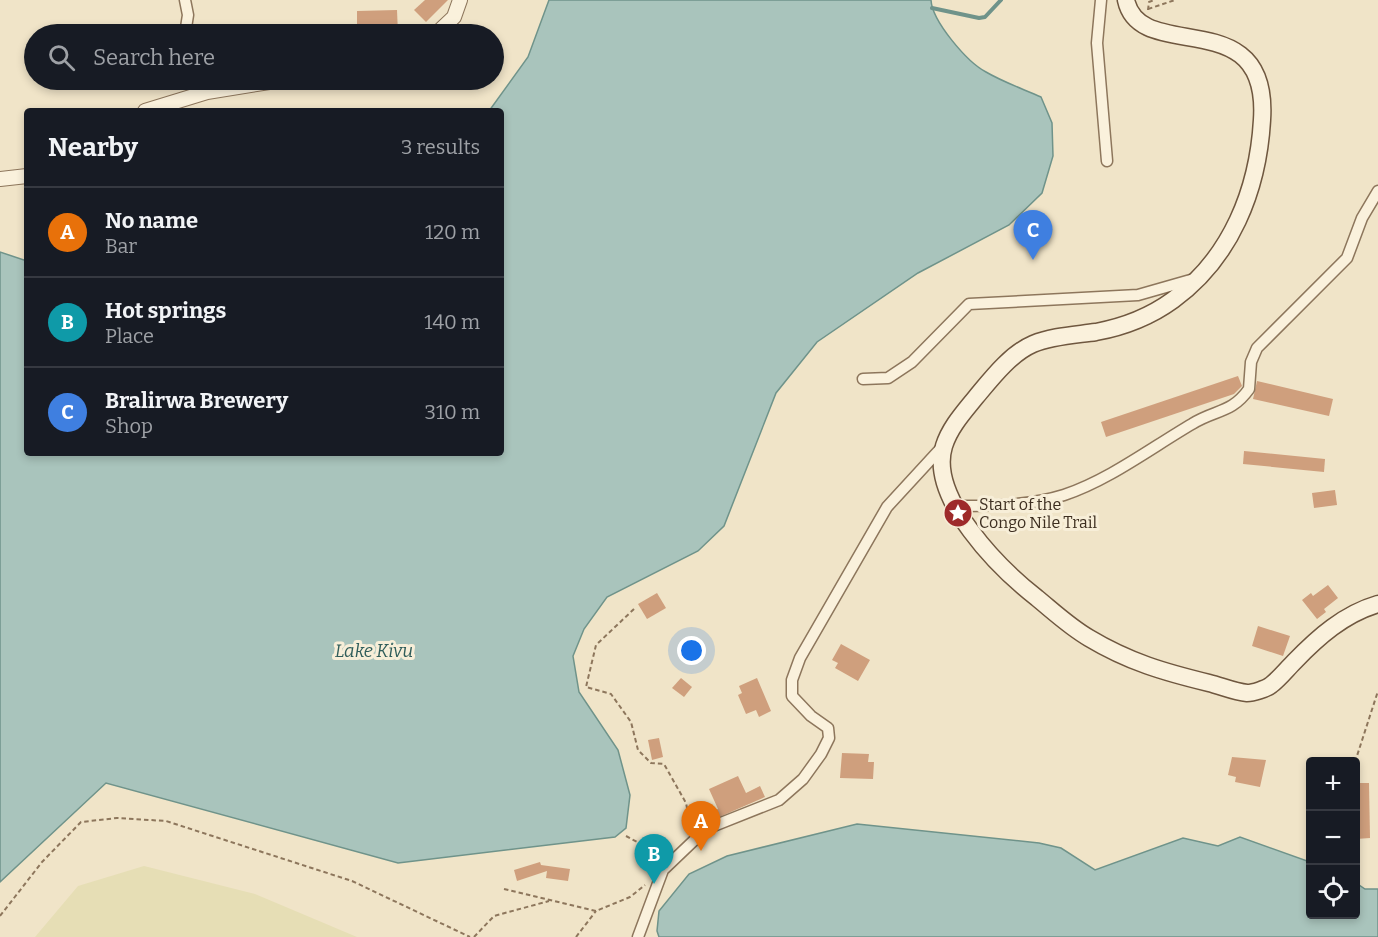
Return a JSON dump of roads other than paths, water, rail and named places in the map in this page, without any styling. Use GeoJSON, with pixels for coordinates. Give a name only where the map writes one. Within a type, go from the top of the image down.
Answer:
{"type":"FeatureCollection","features":[{"type":"Feature","properties":{"kind":"main road"},"geometry":{"type":"LineString","coordinates":[[1126,0],[1128,9],[1136,20],[1148,27],[1210,33],[1227,37],[1241,46],[1254,61],[1262,91],[1262,122],[1246,207],[1214,261],[1173,300],[1129,324],[1030,345],[988,383],[958,419],[944,445],[941,466],[943,482],[972,533],[1027,590],[1086,637],[1144,667],[1249,693],[1270,686],[1323,632],[1378,604]]}},
{"type":"Feature","properties":{"kind":"street"},"geometry":{"type":"LineString","coordinates":[[185,0],[188,15],[187,24]]}},
{"type":"Feature","properties":{"kind":"street"},"geometry":{"type":"LineString","coordinates":[[446,24],[454,16],[460,0]]}},
{"type":"Feature","properties":{"kind":"street"},"geometry":{"type":"LineString","coordinates":[[1101,0],[1097,43],[1107,160]]}},
{"type":"Feature","properties":{"kind":"street"},"geometry":{"type":"LineString","coordinates":[[196,90],[197,95]]}},
{"type":"Feature","properties":{"kind":"street"},"geometry":{"type":"LineString","coordinates":[[155,108],[197,95],[225,90]]}},
{"type":"Feature","properties":{"kind":"street"},"geometry":{"type":"LineString","coordinates":[[0,179],[24,176]]}},
{"type":"Feature","properties":{"kind":"street"},"geometry":{"type":"LineString","coordinates":[[955,506],[1030,503],[1064,495],[1092,483],[1202,418],[1230,408],[1249,389],[1249,369],[1257,348],[1347,258],[1362,218],[1378,191]]}},
{"type":"Feature","properties":{"kind":"street"},"geometry":{"type":"LineString","coordinates":[[864,379],[888,378],[912,362],[969,304],[1138,296],[1197,278]]}},
{"type":"Feature","properties":{"kind":"street"},"geometry":{"type":"LineString","coordinates":[[638,937],[663,870],[706,829],[779,800],[803,779],[821,754],[829,738],[828,728],[811,716],[792,696],[792,680],[800,658],[887,507],[944,445]]}},
{"type":"Feature","properties":{"kind":"water","name":"Lake Kivu"},"geometry":{"type":"Polygon","coordinates":[[[549,0],[931,0],[937,19],[944,29],[978,67],[1041,97],[1052,123],[1053,156],[1042,193],[1009,225],[918,273],[817,342],[776,393],[724,526],[698,551],[607,597],[584,629],[573,656],[579,692],[618,750],[630,795],[626,828],[615,837],[398,863],[106,783],[0,882],[0,252],[24,260],[24,456],[504,456],[504,108],[491,108],[528,57],[549,0]]]}},
{"type":"Feature","properties":{"kind":"water"},"geometry":{"type":"Polygon","coordinates":[[[857,824],[1039,843],[1061,848],[1095,870],[1183,838],[1218,846],[1240,837],[1306,861],[1306,919],[1360,919],[1360,886],[1365,889],[1378,889],[1378,937],[659,937],[657,931],[659,911],[689,874],[727,856],[857,824]]]}},
{"type":"Feature","properties":{"kind":"waterway"},"geometry":{"type":"LineString","coordinates":[[932,8],[979,18],[985,17],[1001,0]]}},
{"type":"Feature","properties":{"kind":"place","name":"Bralirwa Brewery"},"geometry":{"type":"Point","coordinates":[1033,260]}},
{"type":"Feature","properties":{"kind":"place","name":"Start of the Congo Nile Trail"},"geometry":{"type":"Point","coordinates":[958,513]}},
{"type":"Feature","properties":{"kind":"place","name":"No name"},"geometry":{"type":"Point","coordinates":[701,851]}},
{"type":"Feature","properties":{"kind":"place","name":"Hot springs"},"geometry":{"type":"Point","coordinates":[654,884]}}]}
